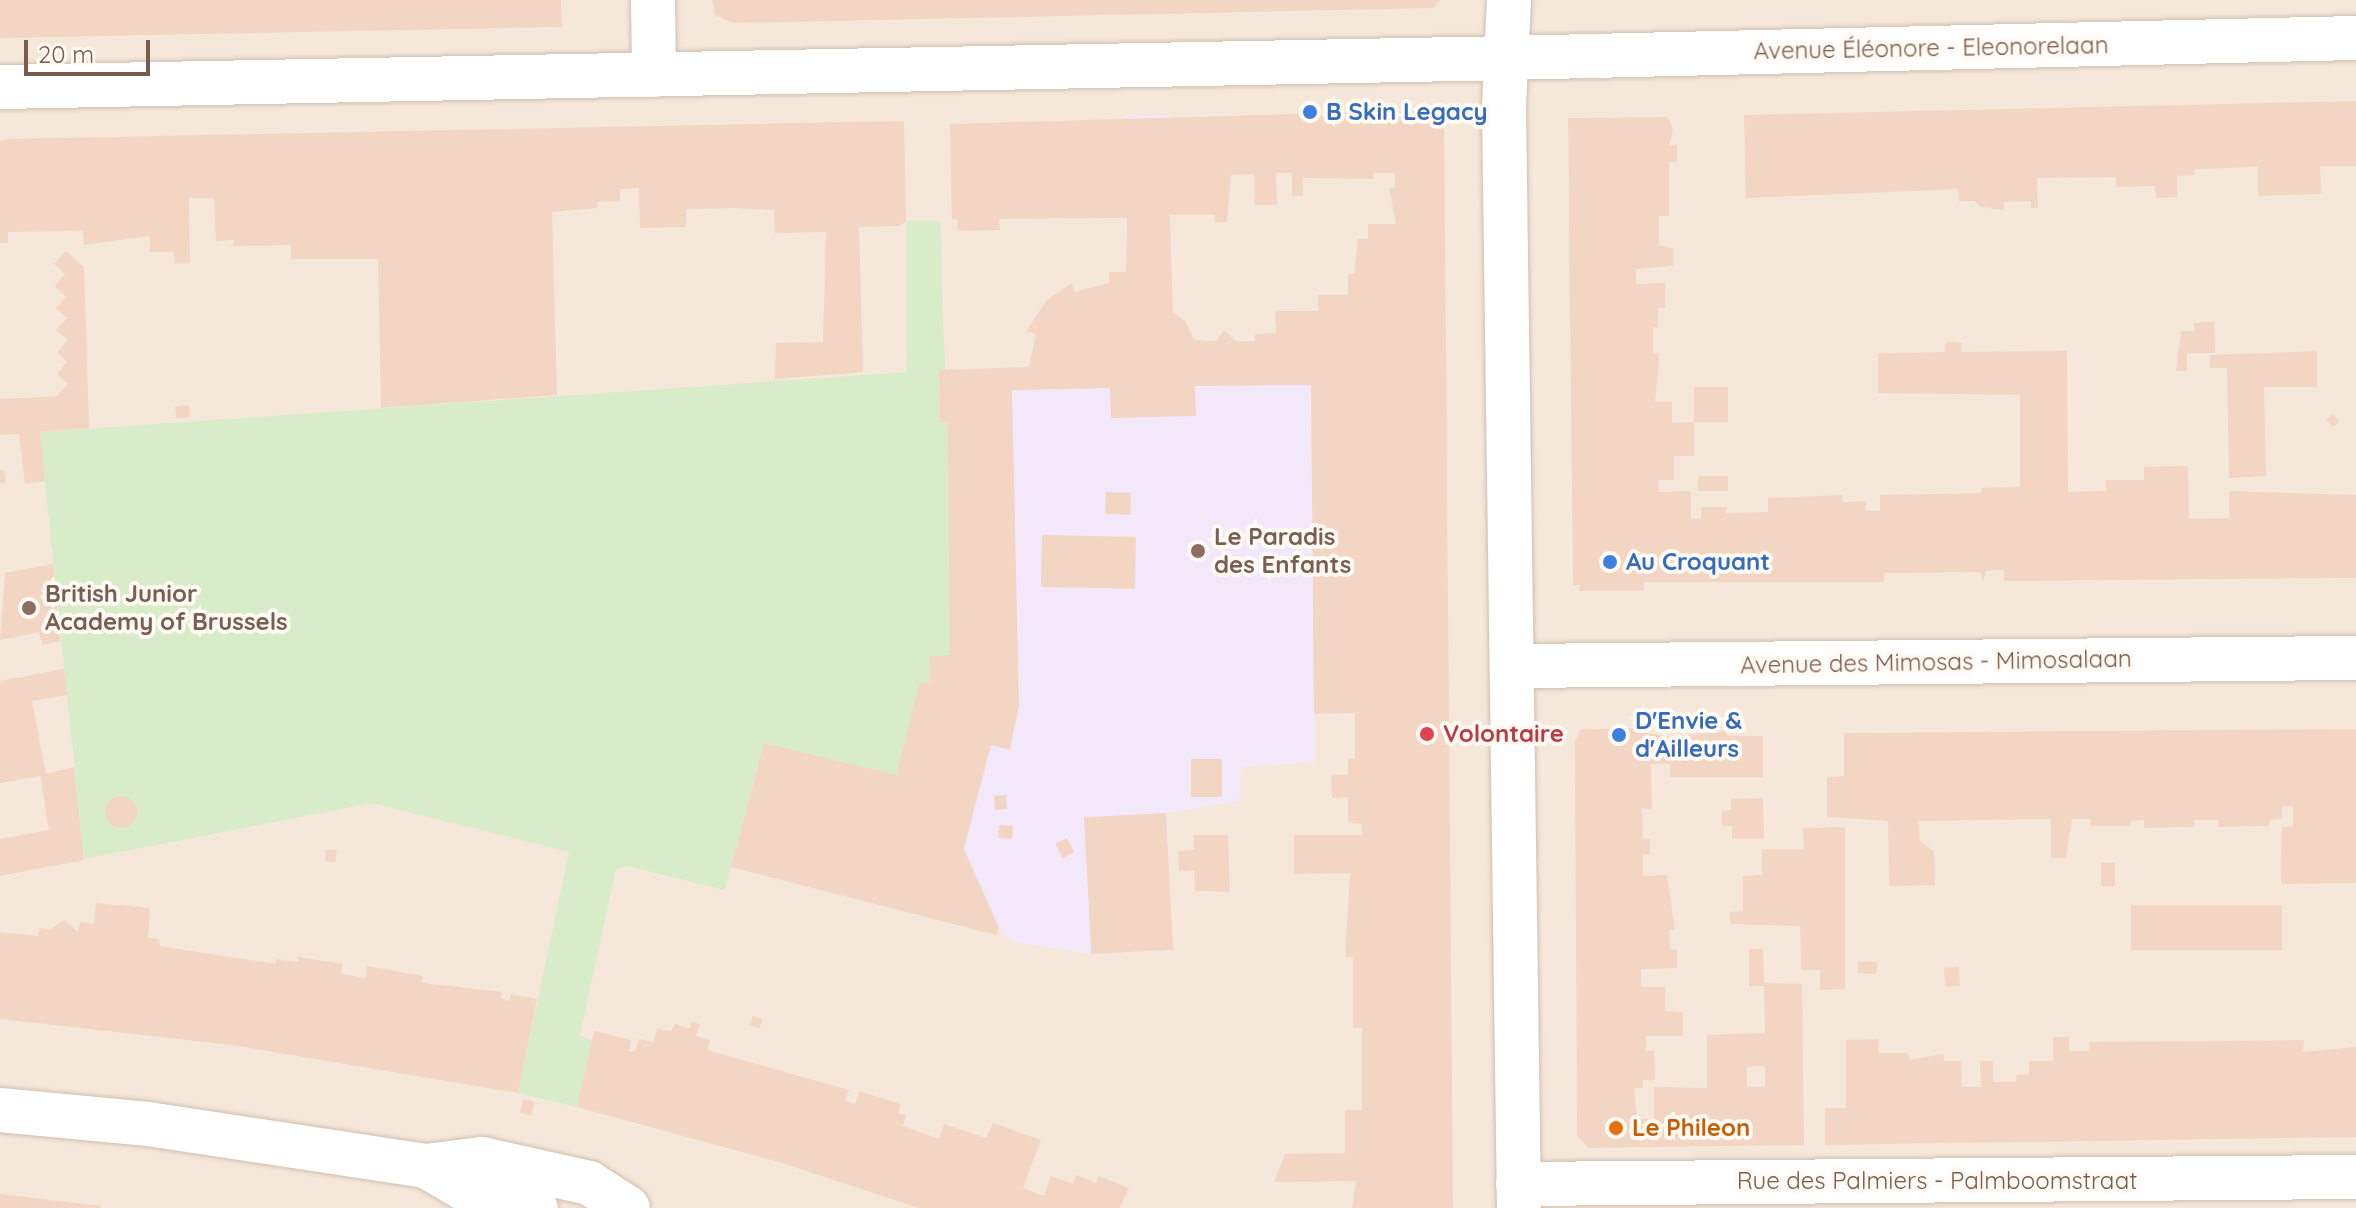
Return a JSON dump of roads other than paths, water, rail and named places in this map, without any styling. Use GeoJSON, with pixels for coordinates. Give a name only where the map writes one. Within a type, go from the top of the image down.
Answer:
{"type":"FeatureCollection","features":[{"type":"Feature","properties":{"kind":"street"},"geometry":{"type":"LineString","coordinates":[[653,0],[654,75]]}},
{"type":"Feature","properties":{"kind":"street"},"geometry":{"type":"LineString","coordinates":[[1509,0],[1506,58],[1515,666],[1518,1196]]}},
{"type":"Feature","properties":{"kind":"street","name":"Avenue Éléonore - Eleonorelaan"},"geometry":{"type":"LineString","coordinates":[[0,87],[2356,38]]}},
{"type":"Feature","properties":{"kind":"street","name":"Avenue des Mimosas - Mimosalaan"},"geometry":{"type":"LineString","coordinates":[[1515,666],[2356,658]]}},
{"type":"Feature","properties":{"kind":"street"},"geometry":{"type":"LineString","coordinates":[[0,1110],[179,1128],[426,1166],[482,1159],[589,1183],[628,1208]]}},
{"type":"Feature","properties":{"kind":"street"},"geometry":{"type":"LineString","coordinates":[[426,1166],[475,1195],[536,1208]]}},
{"type":"Feature","properties":{"kind":"street","name":"Rue des Palmiers - Palmboomstraat"},"geometry":{"type":"LineString","coordinates":[[1518,1196],[2356,1177]]}},
{"type":"Feature","properties":{"kind":"place","name":"B Skin Legacy"},"geometry":{"type":"Point","coordinates":[1310,112]}},
{"type":"Feature","properties":{"kind":"place","name":"Le Paradis des Enfants"},"geometry":{"type":"Point","coordinates":[1198,551]}},
{"type":"Feature","properties":{"kind":"place","name":"Au Croquant"},"geometry":{"type":"Point","coordinates":[1610,562]}},
{"type":"Feature","properties":{"kind":"place","name":"British Junior Academy of Brussels"},"geometry":{"type":"Point","coordinates":[29,608]}},
{"type":"Feature","properties":{"kind":"place","name":"Volontaire"},"geometry":{"type":"Point","coordinates":[1427,734]}},
{"type":"Feature","properties":{"kind":"place","name":"D'Envie & d'Ailleurs"},"geometry":{"type":"Point","coordinates":[1619,735]}},
{"type":"Feature","properties":{"kind":"place","name":"Le Phileon"},"geometry":{"type":"Point","coordinates":[1616,1128]}}]}
